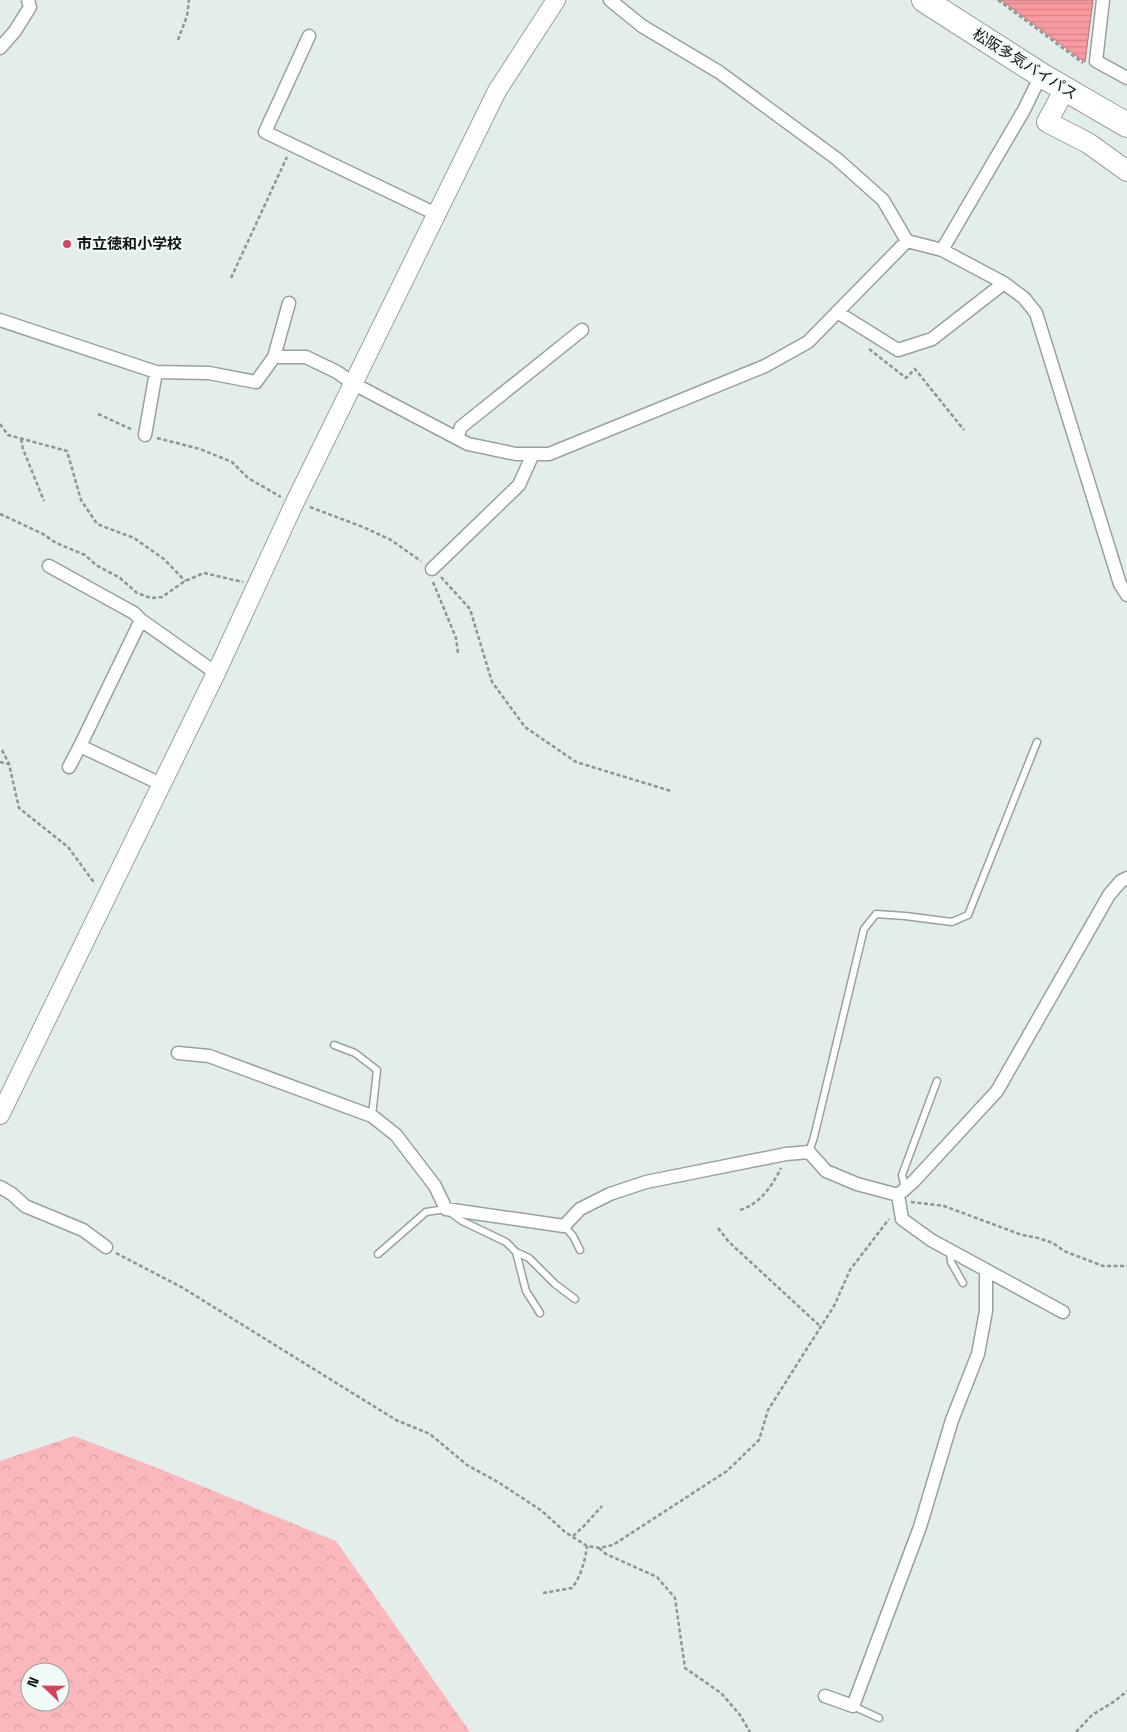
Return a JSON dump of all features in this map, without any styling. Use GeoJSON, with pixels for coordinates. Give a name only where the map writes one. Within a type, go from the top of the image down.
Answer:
{"type":"FeatureCollection","features":[{"type":"Feature","properties":{"kind":"highway","name":"松阪多気バイパス"},"geometry":{"type":"LineString","coordinates":[[924,0],[1041,75],[1127,125]]}},
{"type":"Feature","properties":{"kind":"main road"},"geometry":{"type":"LineString","coordinates":[[1065,89],[1047,122],[1088,143],[1127,171]]}},
{"type":"Feature","properties":{"kind":"street"},"geometry":{"type":"LineString","coordinates":[[0,48],[15,31],[30,7],[28,0]]}},
{"type":"Feature","properties":{"kind":"street"},"geometry":{"type":"LineString","coordinates":[[0,1115],[216,673],[295,502],[436,214],[498,91],[556,0]]}},
{"type":"Feature","properties":{"kind":"street"},"geometry":{"type":"LineString","coordinates":[[610,0],[642,26],[719,72],[837,159],[882,200],[907,241],[942,250],[1004,283],[1024,298],[1036,313],[1117,575],[1127,595]]}},
{"type":"Feature","properties":{"kind":"street"},"geometry":{"type":"LineString","coordinates":[[1103,0],[1096,62],[1127,78]]}},
{"type":"Feature","properties":{"kind":"street"},"geometry":{"type":"LineString","coordinates":[[309,36],[265,132],[436,214]]}},
{"type":"Feature","properties":{"kind":"street"},"geometry":{"type":"LineString","coordinates":[[942,250],[1024,110],[1041,75]]}},
{"type":"Feature","properties":{"kind":"street"},"geometry":{"type":"LineString","coordinates":[[274,357],[306,357],[468,444],[516,454],[549,454],[765,366],[808,342],[907,241]]}},
{"type":"Feature","properties":{"kind":"street"},"geometry":{"type":"LineString","coordinates":[[837,312],[898,350],[932,339],[1004,283]]}},
{"type":"Feature","properties":{"kind":"street"},"geometry":{"type":"LineString","coordinates":[[0,320],[156,372],[209,373],[256,382],[274,357],[289,303]]}},
{"type":"Feature","properties":{"kind":"street"},"geometry":{"type":"LineString","coordinates":[[457,438],[460,427],[582,330]]}},
{"type":"Feature","properties":{"kind":"street"},"geometry":{"type":"LineString","coordinates":[[144,435],[156,372]]}},
{"type":"Feature","properties":{"kind":"street"},"geometry":{"type":"LineString","coordinates":[[432,569],[518,485],[533,454]]}},
{"type":"Feature","properties":{"kind":"street"},"geometry":{"type":"LineString","coordinates":[[49,566],[134,613],[141,620],[216,673]]}},
{"type":"Feature","properties":{"kind":"street"},"geometry":{"type":"LineString","coordinates":[[70,767],[141,620]]}},
{"type":"Feature","properties":{"kind":"street"},"geometry":{"type":"LineString","coordinates":[[80,746],[161,784]]}},
{"type":"Feature","properties":{"kind":"street"},"geometry":{"type":"LineString","coordinates":[[1063,1312],[950,1251],[902,1219],[902,1191],[997,1092],[1109,895],[1127,878]]}},
{"type":"Feature","properties":{"kind":"street"},"geometry":{"type":"LineString","coordinates":[[178,1053],[209,1056],[372,1116],[396,1135],[435,1186],[446,1209],[564,1226],[580,1208],[610,1194],[646,1182],[786,1154],[809,1152],[826,1171],[857,1184],[902,1191]]}},
{"type":"Feature","properties":{"kind":"street"},"geometry":{"type":"LineString","coordinates":[[0,1187],[12,1194],[25,1206],[83,1230],[106,1247]]}},
{"type":"Feature","properties":{"kind":"street"},"geometry":{"type":"LineString","coordinates":[[825,1696],[853,1706],[920,1527],[952,1420],[978,1354],[986,1311],[986,1271]]}},
{"type":"Feature","properties":{"kind":"lane"},"geometry":{"type":"LineString","coordinates":[[809,1152],[864,929],[876,914],[952,922],[968,915],[1037,742]]}},
{"type":"Feature","properties":{"kind":"lane"},"geometry":{"type":"LineString","coordinates":[[334,1045],[355,1053],[376,1070],[372,1116]]}},
{"type":"Feature","properties":{"kind":"lane"},"geometry":{"type":"LineString","coordinates":[[902,1191],[902,1175],[937,1081]]}},
{"type":"Feature","properties":{"kind":"lane"},"geometry":{"type":"LineString","coordinates":[[378,1254],[426,1212],[446,1209],[462,1222],[506,1242],[516,1252],[529,1258],[555,1284],[575,1299]]}},
{"type":"Feature","properties":{"kind":"lane"},"geometry":{"type":"LineString","coordinates":[[564,1226],[573,1236],[580,1250]]}},
{"type":"Feature","properties":{"kind":"lane"},"geometry":{"type":"LineString","coordinates":[[950,1251],[951,1262],[963,1282]]}},
{"type":"Feature","properties":{"kind":"lane"},"geometry":{"type":"LineString","coordinates":[[516,1252],[526,1291],[540,1313]]}},
{"type":"Feature","properties":{"kind":"lane"},"geometry":{"type":"LineString","coordinates":[[853,1706],[880,1718]]}},
{"type":"Feature","properties":{"kind":"path"},"geometry":{"type":"LineString","coordinates":[[178,40],[187,16],[189,0]]}},
{"type":"Feature","properties":{"kind":"path"},"geometry":{"type":"LineString","coordinates":[[998,0],[1087,65]]}},
{"type":"Feature","properties":{"kind":"path"},"geometry":{"type":"LineString","coordinates":[[231,278],[292,145]]}},
{"type":"Feature","properties":{"kind":"path"},"geometry":{"type":"LineString","coordinates":[[868,348],[906,378],[915,368],[964,430]]}},
{"type":"Feature","properties":{"kind":"path"},"geometry":{"type":"LineString","coordinates":[[98,414],[144,435],[200,449],[232,462],[248,478],[276,495],[363,527],[391,540],[438,573],[470,609],[482,643],[492,682],[526,727],[576,762],[671,790]]}},
{"type":"Feature","properties":{"kind":"path"},"geometry":{"type":"LineString","coordinates":[[0,424],[8,435],[67,451],[81,500],[97,524],[134,538],[164,559],[185,581]]}},
{"type":"Feature","properties":{"kind":"path"},"geometry":{"type":"LineString","coordinates":[[21,439],[23,449],[44,501]]}},
{"type":"Feature","properties":{"kind":"path"},"geometry":{"type":"LineString","coordinates":[[0,514],[43,534],[56,543],[85,555],[96,566],[120,578],[137,593],[151,598],[162,597],[185,581],[204,573],[256,586]]}},
{"type":"Feature","properties":{"kind":"path"},"geometry":{"type":"LineString","coordinates":[[432,569],[433,583],[456,638],[458,653]]}},
{"type":"Feature","properties":{"kind":"path"},"geometry":{"type":"LineString","coordinates":[[2,750],[9,764],[19,808],[68,847],[91,878],[104,901]]}},
{"type":"Feature","properties":{"kind":"path"},"geometry":{"type":"LineString","coordinates":[[0,762],[9,764]]}},
{"type":"Feature","properties":{"kind":"path"},"geometry":{"type":"LineString","coordinates":[[740,1210],[751,1207],[772,1186],[786,1154]]}},
{"type":"Feature","properties":{"kind":"path"},"geometry":{"type":"LineString","coordinates":[[902,1191],[909,1201],[944,1206],[1022,1235],[1046,1240],[1064,1251],[1103,1266],[1127,1266]]}},
{"type":"Feature","properties":{"kind":"path"},"geometry":{"type":"LineString","coordinates":[[106,1247],[183,1288],[396,1420],[430,1434],[467,1465],[498,1482],[542,1511],[572,1536],[587,1546],[599,1548],[613,1545],[727,1471],[760,1440],[768,1410],[834,1306],[850,1270],[891,1215],[902,1191]]}},
{"type":"Feature","properties":{"kind":"path"},"geometry":{"type":"LineString","coordinates":[[718,1228],[729,1242],[821,1327]]}},
{"type":"Feature","properties":{"kind":"path"},"geometry":{"type":"LineString","coordinates":[[572,1536],[602,1506]]}},
{"type":"Feature","properties":{"kind":"path"},"geometry":{"type":"LineString","coordinates":[[543,1593],[572,1588],[578,1580],[587,1546]]}},
{"type":"Feature","properties":{"kind":"path"},"geometry":{"type":"LineString","coordinates":[[599,1548],[606,1554],[657,1577],[674,1598],[686,1668],[721,1693],[740,1715],[750,1732]]}},
{"type":"Feature","properties":{"kind":"path"},"geometry":{"type":"LineString","coordinates":[[1076,1732],[1092,1715],[1127,1691]]}},
{"type":"Feature","properties":{"kind":"green space"},"geometry":{"type":"Polygon","coordinates":[[[74,1436],[336,1541],[470,1732],[0,1732],[0,1461],[74,1436]]]}},
{"type":"Feature","properties":{"kind":"shaded area"},"geometry":{"type":"Polygon","coordinates":[[[1001,0],[1093,0],[1085,62],[1001,0]]]}},
{"type":"Feature","properties":{"kind":"place","name":"市立徳和小学校"},"geometry":{"type":"Point","coordinates":[67,244]}}]}
